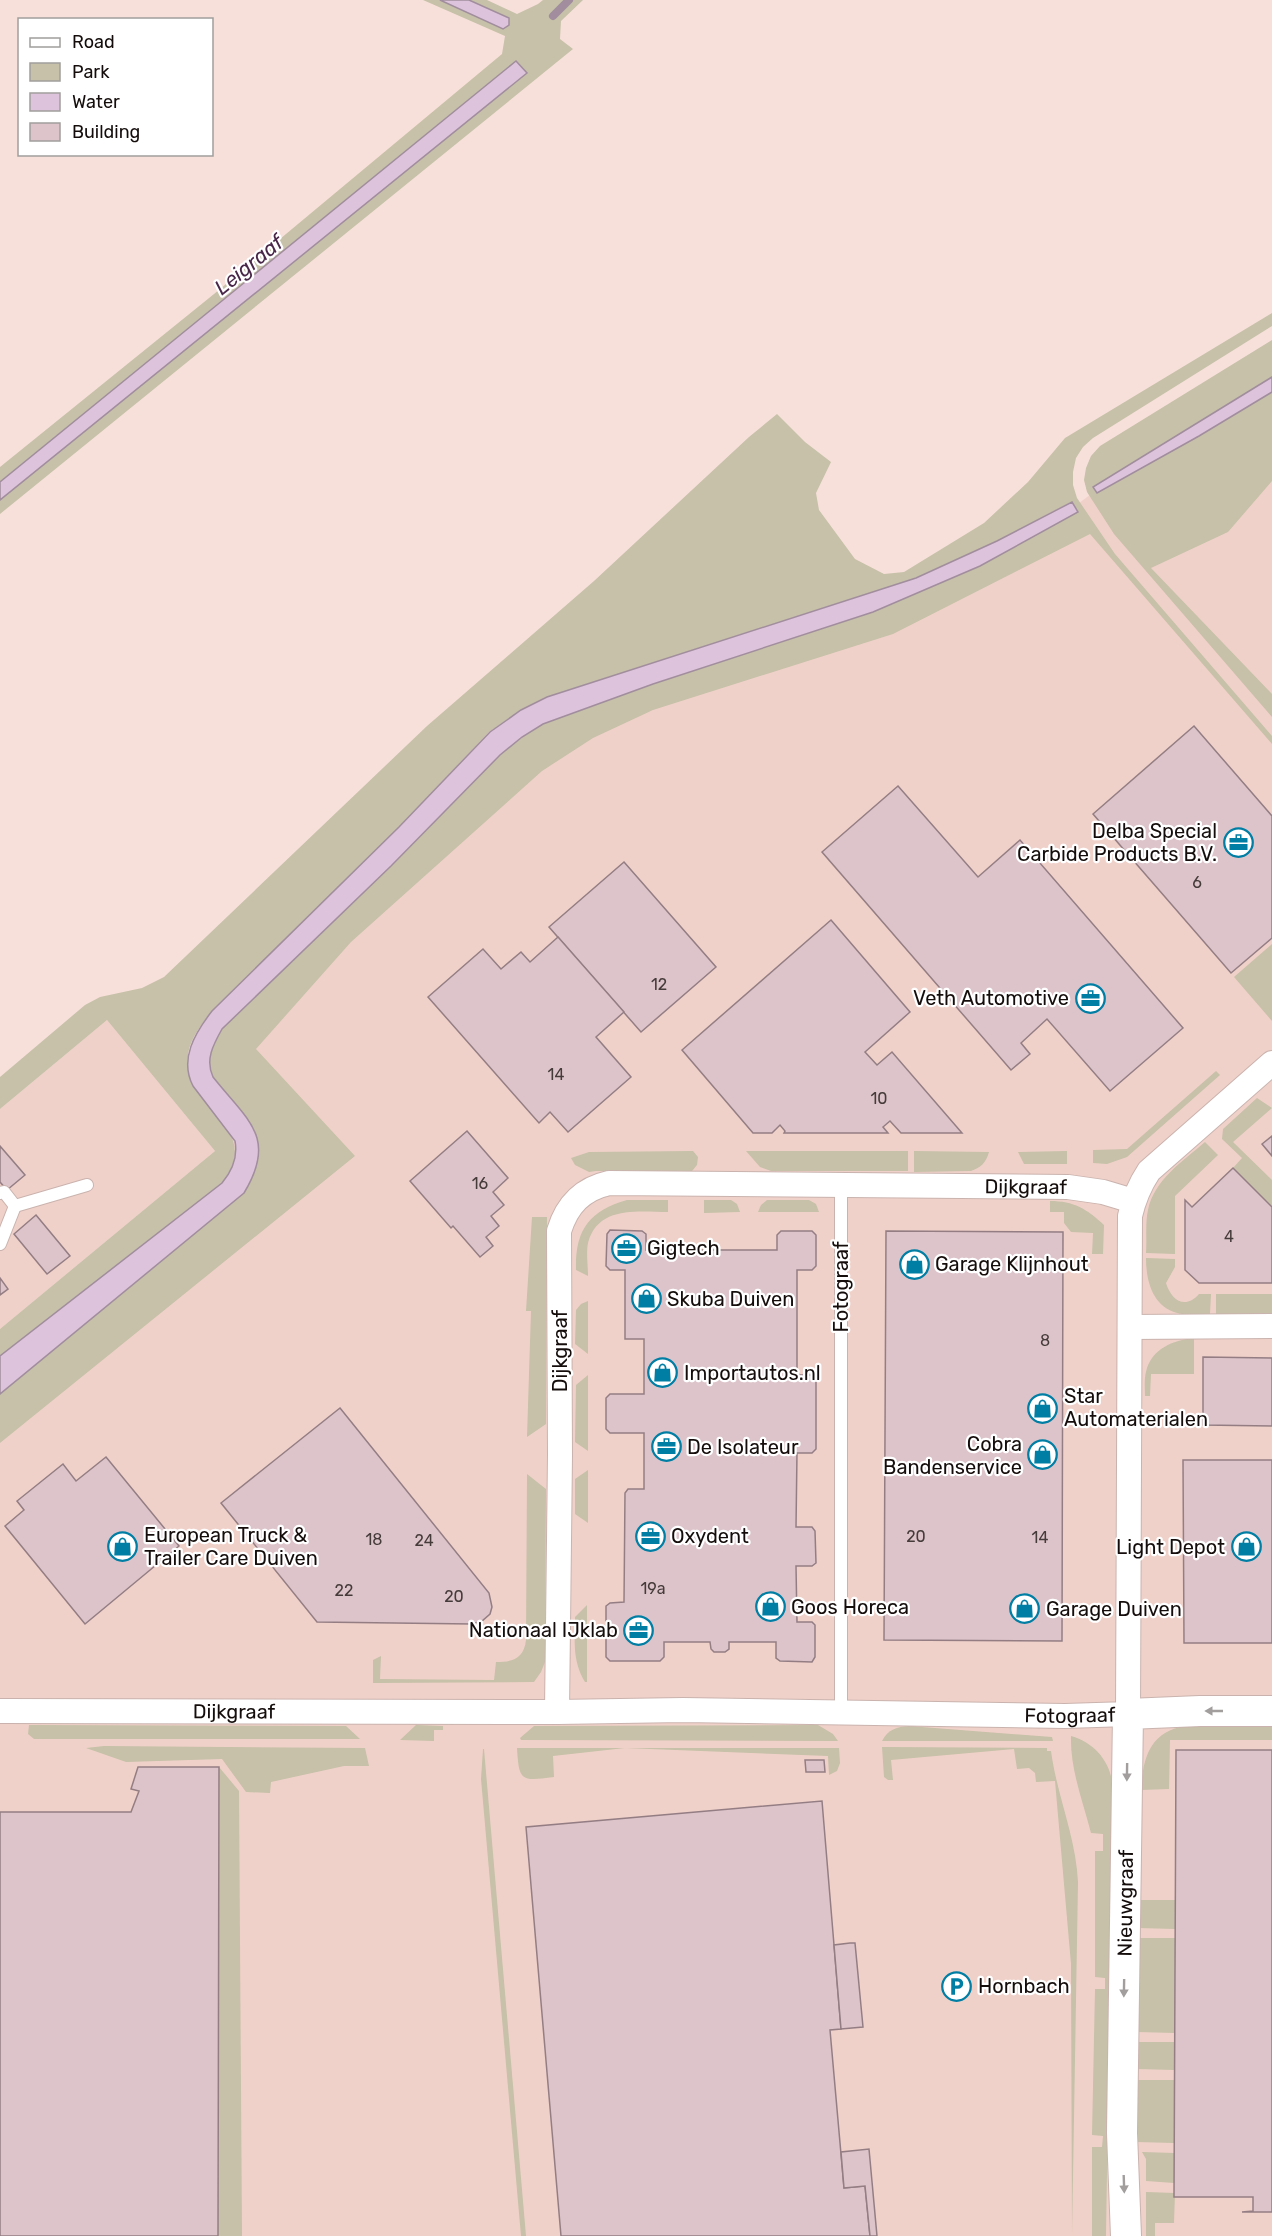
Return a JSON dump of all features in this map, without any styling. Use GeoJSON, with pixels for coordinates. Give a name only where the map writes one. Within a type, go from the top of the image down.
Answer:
{"type":"FeatureCollection","features":[{"type":"Feature","properties":{"kind":"street"},"geometry":{"type":"LineString","coordinates":[[1133,1200],[1139,1185],[1149,1171],[1272,1063]]}},
{"type":"Feature","properties":{"kind":"street","name":"Dijkgraaf"},"geometry":{"type":"LineString","coordinates":[[0,1711],[557,1712],[560,1455],[559,1231],[564,1215],[583,1193],[595,1186],[609,1183],[1068,1187],[1103,1192],[1133,1200]]}},
{"type":"Feature","properties":{"kind":"street","name":"Fotograaf"},"geometry":{"type":"LineString","coordinates":[[557,1712],[683,1710],[1065,1716],[1128,1714],[1130,1216],[1133,1200]]}},
{"type":"Feature","properties":{"kind":"street"},"geometry":{"type":"LineString","coordinates":[[1130,1327],[1272,1326]]}},
{"type":"Feature","properties":{"kind":"street"},"geometry":{"type":"LineString","coordinates":[[1128,1714],[1272,1711]]}},
{"type":"Feature","properties":{"kind":"street","name":"Nieuwgraaf"},"geometry":{"type":"LineString","coordinates":[[1126,2236],[1122,2133],[1128,1714]]}},
{"type":"Feature","properties":{"kind":"lane"},"geometry":{"type":"LineString","coordinates":[[15,1206],[87,1185]]}},
{"type":"Feature","properties":{"kind":"lane","name":"Fotograaf"},"geometry":{"type":"LineString","coordinates":[[841,1186],[841,1712]]}},
{"type":"Feature","properties":{"kind":"lane"},"geometry":{"type":"LineString","coordinates":[[0,1193],[4,1192],[15,1206]]}},
{"type":"Feature","properties":{"kind":"lane"},"geometry":{"type":"LineString","coordinates":[[0,1244],[15,1206]]}},
{"type":"Feature","properties":{"kind":"shaded area"},"geometry":{"type":"Polygon","coordinates":[[[1272,383],[1272,2236],[0,2236],[0,1376],[239,1184],[201,1075],[496,740],[898,594],[1075,506],[1098,489],[1272,383]]]}},
{"type":"Feature","properties":{"kind":"shaded area"},"geometry":{"type":"Polygon","coordinates":[[[107,1020],[215,1151],[0,1329],[0,1109],[107,1020]]]}},
{"type":"Feature","properties":{"kind":"green space"},"geometry":{"type":"Polygon","coordinates":[[[423,0],[487,0],[517,14],[543,0],[583,0],[561,21],[560,39],[573,49],[0,514],[0,467],[214,294],[502,54],[505,36],[423,0]]]}},
{"type":"Feature","properties":{"kind":"green space"},"geometry":{"type":"Polygon","coordinates":[[[1272,313],[1272,326],[1093,438],[1076,458],[1073,485],[1077,498],[1115,554],[1272,736],[1272,744],[1090,534],[893,634],[653,710],[593,738],[542,771],[351,942],[256,1049],[355,1156],[0,1443],[0,1394],[244,1193],[256,1134],[213,1077],[211,1071],[211,1053],[222,1029],[391,866],[500,755],[543,724],[653,684],[873,612],[980,566],[1078,511],[1071,502],[997,541],[916,578],[547,697],[521,710],[489,732],[399,827],[212,1011],[198,1029],[191,1043],[188,1058],[193,1082],[223,1122],[231,1135],[235,1149],[233,1165],[222,1183],[0,1356],[0,1329],[215,1151],[107,1020],[0,1109],[0,1077],[85,1005],[100,997],[142,988],[164,977],[427,726],[594,581],[749,437],[777,414],[805,442],[831,462],[816,493],[819,510],[855,559],[884,574],[904,572],[984,523],[1028,482],[1065,438],[1272,313]]]}},
{"type":"Feature","properties":{"kind":"green space"},"geometry":{"type":"Polygon","coordinates":[[[1272,340],[1272,481],[1228,532],[1151,568],[1272,694],[1272,717],[1114,534],[1087,492],[1084,480],[1091,456],[1100,446],[1272,340]]]}},
{"type":"Feature","properties":{"kind":"green space"},"geometry":{"type":"Polygon","coordinates":[[[1272,944],[1272,1021],[1234,977],[1272,944]]]}},
{"type":"Feature","properties":{"kind":"green space"},"geometry":{"type":"Polygon","coordinates":[[[1216,1071],[1220,1075],[1127,1157],[1107,1164],[1093,1163],[1093,1150],[1127,1149],[1216,1071]]]}},
{"type":"Feature","properties":{"kind":"green space"},"geometry":{"type":"Polygon","coordinates":[[[1257,1098],[1272,1108],[1233,1142],[1272,1180],[1272,1207],[1233,1168],[1242,1158],[1222,1139],[1223,1129],[1257,1098]]]}},
{"type":"Feature","properties":{"kind":"green space"},"geometry":{"type":"Polygon","coordinates":[[[1205,1142],[1218,1155],[1175,1196],[1175,1254],[1146,1253],[1147,1215],[1156,1189],[1170,1172],[1205,1142]]]}},
{"type":"Feature","properties":{"kind":"green space"},"geometry":{"type":"Polygon","coordinates":[[[693,1151],[698,1157],[697,1165],[692,1171],[589,1172],[575,1165],[571,1158],[589,1152],[693,1151]]]}},
{"type":"Feature","properties":{"kind":"green space"},"geometry":{"type":"Polygon","coordinates":[[[746,1151],[908,1151],[908,1171],[771,1171],[760,1167],[746,1151]]]}},
{"type":"Feature","properties":{"kind":"green space"},"geometry":{"type":"Polygon","coordinates":[[[914,1151],[989,1152],[983,1164],[971,1171],[914,1172],[914,1151]]]}},
{"type":"Feature","properties":{"kind":"green space"},"geometry":{"type":"Polygon","coordinates":[[[1067,1151],[1067,1164],[1024,1164],[1018,1152],[1067,1151]]]}},
{"type":"Feature","properties":{"kind":"green space"},"geometry":{"type":"Polygon","coordinates":[[[627,1200],[668,1200],[668,1212],[633,1212],[610,1216],[593,1231],[588,1243],[588,1276],[576,1270],[578,1244],[587,1224],[603,1210],[627,1200]]]}},
{"type":"Feature","properties":{"kind":"green space"},"geometry":{"type":"Polygon","coordinates":[[[704,1200],[731,1200],[737,1204],[740,1212],[704,1213],[704,1200]]]}},
{"type":"Feature","properties":{"kind":"green space"},"geometry":{"type":"Polygon","coordinates":[[[767,1200],[809,1200],[816,1204],[819,1212],[758,1212],[767,1200]]]}},
{"type":"Feature","properties":{"kind":"green space"},"geometry":{"type":"Polygon","coordinates":[[[1050,1201],[1066,1202],[1080,1207],[1104,1225],[1103,1254],[1092,1254],[1093,1233],[1071,1232],[1064,1223],[1064,1212],[1050,1212],[1050,1201]]]}},
{"type":"Feature","properties":{"kind":"green space"},"geometry":{"type":"Polygon","coordinates":[[[532,1217],[547,1217],[546,1424],[527,1437],[531,1311],[526,1311],[532,1217]]]}},
{"type":"Feature","properties":{"kind":"green space"},"geometry":{"type":"Polygon","coordinates":[[[1146,1258],[1175,1259],[1175,1267],[1166,1283],[1171,1294],[1184,1302],[1194,1299],[1199,1294],[1211,1294],[1210,1314],[1181,1314],[1168,1310],[1162,1305],[1149,1283],[1146,1258]]]}},
{"type":"Feature","properties":{"kind":"green space"},"geometry":{"type":"Polygon","coordinates":[[[1216,1294],[1272,1294],[1272,1315],[1216,1314],[1216,1294]]]}},
{"type":"Feature","properties":{"kind":"green space"},"geometry":{"type":"Polygon","coordinates":[[[588,1301],[588,1354],[575,1344],[576,1310],[588,1301]]]}},
{"type":"Feature","properties":{"kind":"green space"},"geometry":{"type":"Polygon","coordinates":[[[1194,1338],[1194,1374],[1151,1374],[1150,1396],[1145,1396],[1145,1375],[1153,1357],[1164,1347],[1194,1338]]]}},
{"type":"Feature","properties":{"kind":"green space"},"geometry":{"type":"Polygon","coordinates":[[[588,1375],[588,1451],[575,1442],[576,1385],[588,1375]]]}},
{"type":"Feature","properties":{"kind":"green space"},"geometry":{"type":"Polygon","coordinates":[[[588,1470],[588,1523],[575,1514],[575,1479],[588,1470]]]}},
{"type":"Feature","properties":{"kind":"green space"},"geometry":{"type":"Polygon","coordinates":[[[527,1474],[546,1489],[545,1662],[534,1682],[373,1683],[373,1660],[381,1656],[380,1679],[494,1680],[496,1662],[512,1660],[523,1651],[526,1640],[527,1474]]]}},
{"type":"Feature","properties":{"kind":"green space"},"geometry":{"type":"Polygon","coordinates":[[[587,1605],[587,1682],[585,1682],[576,1658],[575,1617],[587,1605]]]}},
{"type":"Feature","properties":{"kind":"green space"},"geometry":{"type":"Polygon","coordinates":[[[29,1725],[346,1726],[360,1739],[34,1739],[28,1734],[29,1725]]]}},
{"type":"Feature","properties":{"kind":"green space"},"geometry":{"type":"Polygon","coordinates":[[[416,1725],[443,1726],[443,1730],[434,1730],[434,1741],[400,1740],[416,1725]]]}},
{"type":"Feature","properties":{"kind":"green space"},"geometry":{"type":"Polygon","coordinates":[[[818,1725],[833,1734],[838,1741],[521,1740],[520,1738],[534,1726],[818,1725]]]}},
{"type":"Feature","properties":{"kind":"green space"},"geometry":{"type":"Polygon","coordinates":[[[909,1726],[1052,1737],[1053,1741],[882,1741],[893,1729],[909,1726]]]}},
{"type":"Feature","properties":{"kind":"green space"},"geometry":{"type":"Polygon","coordinates":[[[1185,1726],[1272,1726],[1272,1740],[1170,1740],[1169,1789],[1141,1790],[1146,1758],[1150,1749],[1163,1734],[1185,1726]]]}},
{"type":"Feature","properties":{"kind":"green space"},"geometry":{"type":"Polygon","coordinates":[[[1071,1736],[1087,1743],[1100,1754],[1109,1769],[1113,1786],[1106,2236],[1092,2236],[1092,2147],[1102,2147],[1103,2136],[1092,2135],[1095,1989],[1105,1989],[1105,1978],[1095,1977],[1095,1851],[1103,1851],[1103,1834],[1091,1833],[1075,1773],[1071,1736]]]}},
{"type":"Feature","properties":{"kind":"green space"},"geometry":{"type":"Polygon","coordinates":[[[104,1746],[365,1748],[369,1766],[344,1766],[271,1782],[270,1793],[246,1792],[222,1759],[126,1762],[86,1748],[104,1746]]]}},
{"type":"Feature","properties":{"kind":"green space"},"geometry":{"type":"Polygon","coordinates":[[[882,1747],[1047,1748],[1047,1751],[1051,1751],[1074,1849],[1078,1882],[1072,2236],[1071,1964],[1055,1781],[1036,1782],[1035,1773],[1029,1768],[1017,1769],[1014,1749],[891,1760],[893,1780],[888,1780],[884,1777],[882,1747]]]}},
{"type":"Feature","properties":{"kind":"green space"},"geometry":{"type":"Polygon","coordinates":[[[517,1748],[625,1748],[553,1756],[554,1777],[528,1779],[521,1773],[517,1748]]]}},
{"type":"Feature","properties":{"kind":"green space"},"geometry":{"type":"Polygon","coordinates":[[[625,1748],[839,1748],[840,1763],[837,1771],[829,1775],[828,1756],[625,1748]]]}},
{"type":"Feature","properties":{"kind":"green space"},"geometry":{"type":"Polygon","coordinates":[[[483,1749],[526,2236],[521,2236],[481,1779],[483,1749]]]}},
{"type":"Feature","properties":{"kind":"green space"},"geometry":{"type":"Polygon","coordinates":[[[219,1767],[239,1791],[242,2236],[218,2236],[219,1767]]]}},
{"type":"Feature","properties":{"kind":"green space"},"geometry":{"type":"Polygon","coordinates":[[[1138,1900],[1175,1900],[1175,1929],[1138,1928],[1138,1900]]]}},
{"type":"Feature","properties":{"kind":"green space"},"geometry":{"type":"Polygon","coordinates":[[[1137,1938],[1175,1938],[1175,2033],[1137,2032],[1137,1938]]]}},
{"type":"Feature","properties":{"kind":"green space"},"geometry":{"type":"Polygon","coordinates":[[[1136,2042],[1175,2042],[1175,2070],[1136,2069],[1136,2042]]]}},
{"type":"Feature","properties":{"kind":"green space"},"geometry":{"type":"Polygon","coordinates":[[[1136,2080],[1175,2080],[1174,2143],[1136,2142],[1136,2080]]]}},
{"type":"Feature","properties":{"kind":"green space"},"geometry":{"type":"Polygon","coordinates":[[[1142,2152],[1175,2153],[1174,2183],[1146,2181],[1146,2159],[1142,2152]]]}},
{"type":"Feature","properties":{"kind":"green space"},"geometry":{"type":"Polygon","coordinates":[[[1146,2192],[1175,2193],[1174,2223],[1155,2223],[1155,2236],[1146,2236],[1146,2192]]]}},
{"type":"Feature","properties":{"kind":"water"},"geometry":{"type":"Polygon","coordinates":[[[440,0],[469,0],[509,18],[509,25],[503,29],[440,0]]]}},
{"type":"Feature","properties":{"kind":"water"},"geometry":{"type":"Polygon","coordinates":[[[516,61],[527,73],[0,500],[0,482],[516,61]]]}},
{"type":"Feature","properties":{"kind":"water"},"geometry":{"type":"Polygon","coordinates":[[[1272,377],[1272,392],[1097,493],[1093,487],[1272,377]]]}},
{"type":"Feature","properties":{"kind":"water"},"geometry":{"type":"Polygon","coordinates":[[[1072,502],[1078,512],[980,566],[873,612],[653,684],[543,724],[500,755],[391,866],[222,1029],[211,1053],[211,1071],[213,1077],[247,1118],[258,1143],[254,1174],[244,1193],[0,1394],[0,1356],[222,1183],[229,1174],[235,1158],[235,1141],[193,1086],[189,1076],[188,1056],[195,1037],[206,1019],[399,827],[490,732],[521,710],[547,697],[916,578],[997,541],[1072,502]]]}},
{"type":"Feature","properties":{"kind":"building"},"geometry":{"type":"Polygon","coordinates":[[[1194,726],[1272,816],[1272,938],[1231,973],[1093,814],[1194,726]]]}},
{"type":"Feature","properties":{"kind":"building"},"geometry":{"type":"Polygon","coordinates":[[[898,786],[978,877],[1020,840],[1183,1028],[1110,1091],[1047,1019],[1021,1043],[1030,1054],[1011,1070],[822,852],[898,786]]]}},
{"type":"Feature","properties":{"kind":"building"},"geometry":{"type":"Polygon","coordinates":[[[624,862],[716,967],[641,1032],[549,927],[624,862]]]}},
{"type":"Feature","properties":{"kind":"building"},"geometry":{"type":"Polygon","coordinates":[[[831,920],[910,1012],[865,1052],[877,1065],[892,1052],[962,1133],[901,1133],[890,1121],[883,1127],[888,1133],[784,1133],[780,1125],[772,1133],[753,1133],[682,1050],[831,920]]]}},
{"type":"Feature","properties":{"kind":"building"},"geometry":{"type":"Polygon","coordinates":[[[558,937],[624,1012],[596,1037],[631,1077],[568,1132],[550,1112],[539,1123],[428,997],[483,949],[501,969],[521,952],[530,962],[558,937]]]}},
{"type":"Feature","properties":{"kind":"building"},"geometry":{"type":"Polygon","coordinates":[[[467,1131],[508,1178],[493,1192],[504,1205],[491,1216],[499,1226],[486,1237],[493,1246],[480,1257],[410,1181],[467,1131]]]}},
{"type":"Feature","properties":{"kind":"building"},"geometry":{"type":"Polygon","coordinates":[[[1272,1136],[1272,1156],[1262,1144],[1272,1136]]]}},
{"type":"Feature","properties":{"kind":"building"},"geometry":{"type":"Polygon","coordinates":[[[0,1146],[25,1175],[7,1190],[0,1182],[0,1146]]]}},
{"type":"Feature","properties":{"kind":"building"},"geometry":{"type":"Polygon","coordinates":[[[1233,1168],[1272,1207],[1272,1283],[1199,1283],[1185,1270],[1185,1200],[1192,1207],[1233,1168]]]}},
{"type":"Feature","properties":{"kind":"building"},"geometry":{"type":"Polygon","coordinates":[[[36,1215],[70,1256],[47,1274],[14,1234],[36,1215]]]}},
{"type":"Feature","properties":{"kind":"building"},"geometry":{"type":"Polygon","coordinates":[[[610,1230],[642,1231],[646,1234],[646,1250],[777,1250],[777,1235],[781,1231],[812,1231],[816,1235],[816,1266],[812,1270],[797,1270],[797,1375],[812,1375],[816,1379],[816,1449],[812,1453],[797,1453],[796,1527],[812,1527],[815,1531],[816,1563],[812,1566],[796,1566],[797,1622],[812,1622],[815,1625],[815,1657],[812,1662],[780,1661],[776,1658],[776,1642],[729,1642],[729,1649],[725,1652],[714,1652],[710,1642],[664,1642],[664,1657],[660,1661],[610,1661],[606,1657],[606,1606],[610,1603],[624,1602],[625,1493],[628,1489],[644,1489],[644,1433],[610,1433],[606,1429],[606,1398],[610,1394],[644,1394],[644,1339],[625,1339],[625,1270],[610,1270],[606,1266],[607,1234],[610,1230]]]}},
{"type":"Feature","properties":{"kind":"building"},"geometry":{"type":"Polygon","coordinates":[[[886,1231],[1063,1232],[1062,1641],[884,1640],[886,1231]]]}},
{"type":"Feature","properties":{"kind":"building"},"geometry":{"type":"Polygon","coordinates":[[[0,1278],[8,1289],[0,1295],[0,1278]]]}},
{"type":"Feature","properties":{"kind":"building"},"geometry":{"type":"Polygon","coordinates":[[[1203,1357],[1272,1358],[1272,1426],[1203,1425],[1203,1357]]]}},
{"type":"Feature","properties":{"kind":"building"},"geometry":{"type":"Polygon","coordinates":[[[340,1408],[489,1593],[492,1607],[490,1614],[482,1621],[472,1624],[317,1622],[221,1503],[340,1408]]]}},
{"type":"Feature","properties":{"kind":"building"},"geometry":{"type":"Polygon","coordinates":[[[106,1457],[179,1546],[85,1624],[5,1526],[24,1510],[17,1501],[63,1464],[76,1481],[106,1457]]]}},
{"type":"Feature","properties":{"kind":"building"},"geometry":{"type":"Polygon","coordinates":[[[1183,1460],[1272,1460],[1272,1643],[1184,1643],[1183,1460]]]}},
{"type":"Feature","properties":{"kind":"building"},"geometry":{"type":"Polygon","coordinates":[[[1176,1750],[1272,1750],[1272,2212],[1242,2212],[1253,2211],[1253,2197],[1174,2197],[1176,1750]]]}},
{"type":"Feature","properties":{"kind":"building"},"geometry":{"type":"Polygon","coordinates":[[[805,1760],[824,1760],[825,1772],[806,1772],[805,1760]]]}},
{"type":"Feature","properties":{"kind":"building"},"geometry":{"type":"Polygon","coordinates":[[[138,1767],[219,1767],[218,2236],[0,2236],[0,1812],[131,1812],[139,1791],[131,1789],[138,1767]]]}},
{"type":"Feature","properties":{"kind":"building"},"geometry":{"type":"Polygon","coordinates":[[[822,1801],[841,2029],[830,2030],[844,2188],[865,2186],[870,2236],[561,2236],[526,1827],[822,1801]]]}},
{"type":"Feature","properties":{"kind":"building"},"geometry":{"type":"Polygon","coordinates":[[[855,1943],[863,2027],[841,2029],[834,1945],[855,1943]]]}},
{"type":"Feature","properties":{"kind":"building"},"geometry":{"type":"Polygon","coordinates":[[[869,2149],[877,2236],[870,2236],[865,2186],[844,2188],[841,2152],[869,2149]]]}},
{"type":"Feature","properties":{"kind":"waterway"},"geometry":{"type":"LineString","coordinates":[[553,16],[569,0]]}},
{"type":"Feature","properties":{"kind":"place","name":"Delba Special Carbide Products B.V."},"geometry":{"type":"Point","coordinates":[1238,842]}},
{"type":"Feature","properties":{"kind":"place","name":"Veth Automotive"},"geometry":{"type":"Point","coordinates":[1090,998]}},
{"type":"Feature","properties":{"kind":"place","name":"Gigtech"},"geometry":{"type":"Point","coordinates":[626,1248]}},
{"type":"Feature","properties":{"kind":"place","name":"Garage Klijnhout"},"geometry":{"type":"Point","coordinates":[914,1264]}},
{"type":"Feature","properties":{"kind":"place","name":"Skuba Duiven"},"geometry":{"type":"Point","coordinates":[646,1299]}},
{"type":"Feature","properties":{"kind":"place","name":"Importautos.nl"},"geometry":{"type":"Point","coordinates":[663,1373]}},
{"type":"Feature","properties":{"kind":"place","name":"Star Automaterialen"},"geometry":{"type":"Point","coordinates":[1043,1408]}},
{"type":"Feature","properties":{"kind":"place","name":"De Isolateur"},"geometry":{"type":"Point","coordinates":[666,1447]}},
{"type":"Feature","properties":{"kind":"place","name":"Cobra Bandenservice"},"geometry":{"type":"Point","coordinates":[1043,1455]}},
{"type":"Feature","properties":{"kind":"place","name":"Oxydent"},"geometry":{"type":"Point","coordinates":[650,1536]}},
{"type":"Feature","properties":{"kind":"place","name":"European Truck & Trailer Care Duiven"},"geometry":{"type":"Point","coordinates":[123,1546]}},
{"type":"Feature","properties":{"kind":"place","name":"Light Depot"},"geometry":{"type":"Point","coordinates":[1246,1547]}},
{"type":"Feature","properties":{"kind":"place","name":"Goos Horeca"},"geometry":{"type":"Point","coordinates":[770,1607]}},
{"type":"Feature","properties":{"kind":"place","name":"Garage Duiven"},"geometry":{"type":"Point","coordinates":[1025,1609]}},
{"type":"Feature","properties":{"kind":"place","name":"Nationaal IJklab"},"geometry":{"type":"Point","coordinates":[639,1630]}},
{"type":"Feature","properties":{"kind":"place","name":"Hornbach"},"geometry":{"type":"Point","coordinates":[957,1986]}},
{"type":"Feature","properties":{"kind":"water label","name":"Leigraaf"},"geometry":{"type":"Point","coordinates":[249,265]}}]}
